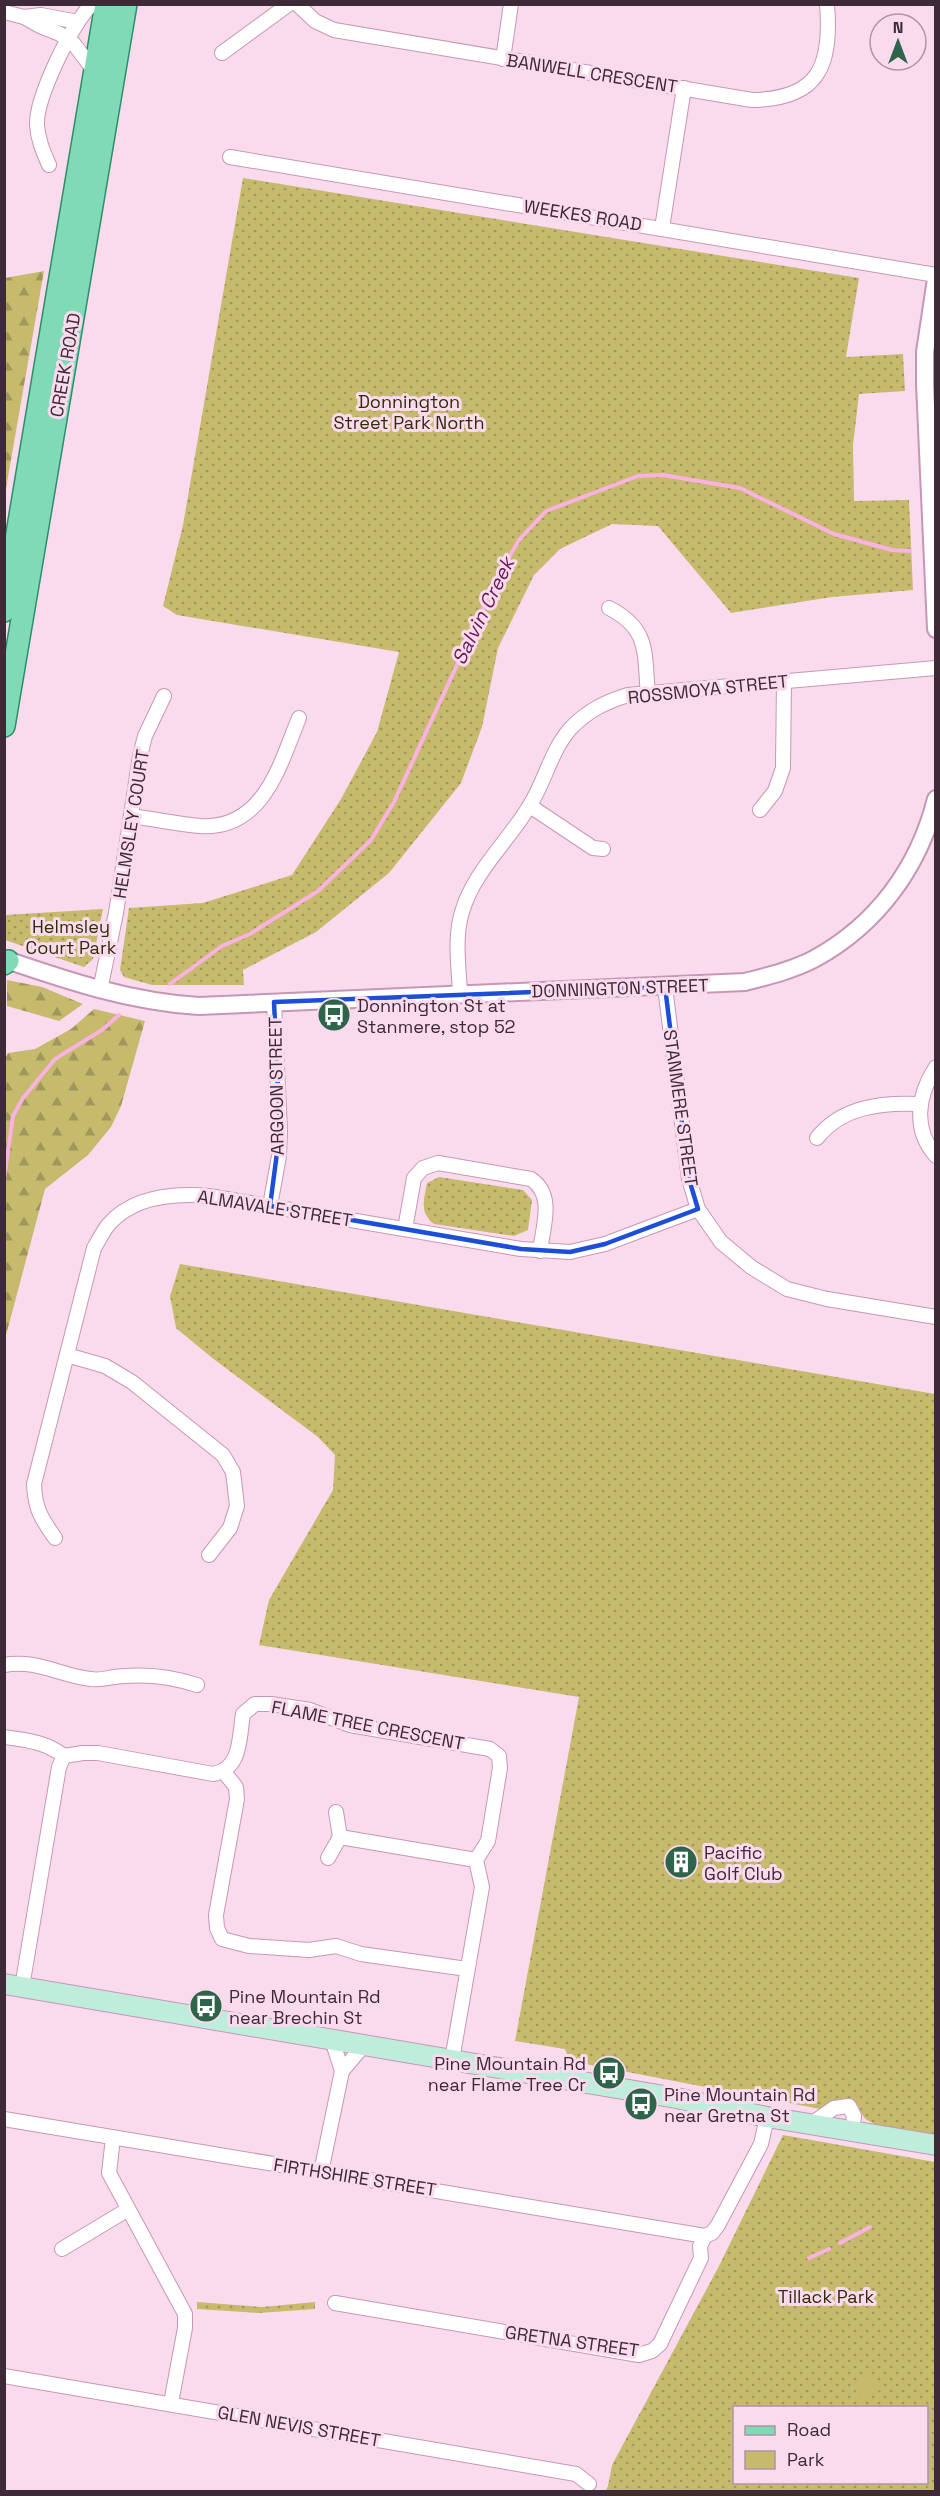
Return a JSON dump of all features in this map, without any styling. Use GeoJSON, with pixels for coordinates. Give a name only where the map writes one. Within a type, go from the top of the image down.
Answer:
{"type":"FeatureCollection","features":[{"type":"Feature","properties":{"kind":"main road","name":"CREEK ROAD"},"geometry":{"type":"LineString","coordinates":[[4,611],[106,4]]}},
{"type":"Feature","properties":{"kind":"main road","name":"CREEK ROAD"},"geometry":{"type":"LineString","coordinates":[[4,726],[126,4]]}},
{"type":"Feature","properties":{"kind":"main road"},"geometry":{"type":"LineString","coordinates":[[13,1986],[676,2098],[767,2117],[929,2144]]}},
{"type":"Feature","properties":{"kind":"street"},"geometry":{"type":"LineString","coordinates":[[49,165],[40,145],[37,117],[47,86],[69,40],[78,22],[92,4]]}},
{"type":"Feature","properties":{"kind":"street"},"geometry":{"type":"LineString","coordinates":[[222,53],[289,4]]}},
{"type":"Feature","properties":{"kind":"street","name":"BANWELL CRESCENT"},"geometry":{"type":"LineString","coordinates":[[297,4],[315,21],[334,30],[752,100],[777,100],[802,89],[817,75],[827,54],[829,33],[827,4]]}},
{"type":"Feature","properties":{"kind":"street"},"geometry":{"type":"LineString","coordinates":[[502,59],[511,4]]}},
{"type":"Feature","properties":{"kind":"street"},"geometry":{"type":"LineString","coordinates":[[4,12],[24,17],[69,40],[95,72]]}},
{"type":"Feature","properties":{"kind":"street"},"geometry":{"type":"LineString","coordinates":[[24,17],[41,15],[78,22]]}},
{"type":"Feature","properties":{"kind":"street"},"geometry":{"type":"LineString","coordinates":[[662,228],[684,88]]}},
{"type":"Feature","properties":{"kind":"street","name":"WEEKES ROAD"},"geometry":{"type":"LineString","coordinates":[[230,157],[662,228],[936,277]]}},
{"type":"Feature","properties":{"kind":"street"},"geometry":{"type":"LineString","coordinates":[[936,277],[925,352],[930,383],[930,506],[936,629]]}},
{"type":"Feature","properties":{"kind":"street"},"geometry":{"type":"LineString","coordinates":[[609,608],[626,616],[638,629],[642,640],[648,694]]}},
{"type":"Feature","properties":{"kind":"street","name":"ROSSMOYA STREET"},"geometry":{"type":"LineString","coordinates":[[460,994],[458,939],[460,916],[466,899],[473,884],[530,806],[554,753],[569,730],[588,712],[609,701],[628,695],[936,668]]}},
{"type":"Feature","properties":{"kind":"street"},"geometry":{"type":"LineString","coordinates":[[760,810],[775,791],[783,768],[784,681]]}},
{"type":"Feature","properties":{"kind":"street","name":"HELMSLEY COURT"},"geometry":{"type":"LineString","coordinates":[[100,990],[116,913],[140,756],[146,736],[164,696]]}},
{"type":"Feature","properties":{"kind":"street"},"geometry":{"type":"LineString","coordinates":[[131,816],[203,826],[228,822],[246,812],[260,802],[272,785],[299,718]]}},
{"type":"Feature","properties":{"kind":"street","name":"DONNINGTON STREET"},"geometry":{"type":"LineString","coordinates":[[6,961],[100,990],[179,1005],[745,982],[778,974],[814,959],[845,939],[871,917],[902,880],[923,842],[936,799]]}},
{"type":"Feature","properties":{"kind":"street"},"geometry":{"type":"LineString","coordinates":[[530,806],[593,848],[603,849]]}},
{"type":"Feature","properties":{"kind":"street","name":"STANMERE STREET"},"geometry":{"type":"LineString","coordinates":[[664,987],[689,1179],[698,1209],[721,1242],[750,1267],[787,1289],[828,1299],[936,1317]]}},
{"type":"Feature","properties":{"kind":"street","name":"ARGOON STREET"},"geometry":{"type":"LineString","coordinates":[[270,1206],[279,1156],[280,1130],[274,1002]]}},
{"type":"Feature","properties":{"kind":"street"},"geometry":{"type":"LineString","coordinates":[[936,1067],[924,1085],[919,1104],[924,1133],[936,1156]]}},
{"type":"Feature","properties":{"kind":"street"},"geometry":{"type":"LineString","coordinates":[[817,1138],[828,1124],[869,1106],[919,1104]]}},
{"type":"Feature","properties":{"kind":"street"},"geometry":{"type":"LineString","coordinates":[[405,1229],[414,1178],[423,1168],[438,1163],[531,1179],[541,1186],[546,1197],[540,1251]]}},
{"type":"Feature","properties":{"kind":"street","name":"ALMAVALE STREET"},"geometry":{"type":"LineString","coordinates":[[55,1538],[35,1505],[34,1484],[94,1248],[110,1224],[131,1207],[157,1197],[182,1194],[270,1206],[540,1251],[570,1252],[604,1244],[698,1209]]}},
{"type":"Feature","properties":{"kind":"street"},"geometry":{"type":"LineString","coordinates":[[66,1355],[105,1366],[132,1382],[223,1455],[233,1472],[237,1506],[230,1528],[209,1555]]}},
{"type":"Feature","properties":{"kind":"street"},"geometry":{"type":"LineString","coordinates":[[4,1665],[19,1663],[45,1666],[92,1680],[149,1675],[179,1679],[197,1685]]}},
{"type":"Feature","properties":{"kind":"street","name":"FLAME TREE CRESCENT"},"geometry":{"type":"LineString","coordinates":[[224,1772],[235,1758],[243,1714],[255,1704],[310,1710],[350,1725],[490,1749],[499,1756],[500,1768],[488,1841],[476,1860]]}},
{"type":"Feature","properties":{"kind":"street"},"geometry":{"type":"LineString","coordinates":[[4,1737],[41,1743],[54,1748],[64,1756]]}},
{"type":"Feature","properties":{"kind":"street"},"geometry":{"type":"LineString","coordinates":[[64,1756],[98,1752],[213,1774],[224,1772],[236,1787],[237,1799],[216,1915],[217,1928],[222,1938],[249,1946],[309,1950],[336,1946],[361,1954],[467,1969]]}},
{"type":"Feature","properties":{"kind":"street"},"geometry":{"type":"LineString","coordinates":[[13,1986],[59,1767],[64,1756]]}},
{"type":"Feature","properties":{"kind":"street"},"geometry":{"type":"LineString","coordinates":[[328,1858],[340,1837],[336,1812]]}},
{"type":"Feature","properties":{"kind":"street"},"geometry":{"type":"LineString","coordinates":[[340,1837],[476,1860],[482,1887],[452,2060]]}},
{"type":"Feature","properties":{"kind":"street"},"geometry":{"type":"LineString","coordinates":[[332,2040],[342,2071]]}},
{"type":"Feature","properties":{"kind":"street"},"geometry":{"type":"LineString","coordinates":[[321,2172],[342,2071],[364,2045]]}},
{"type":"Feature","properties":{"kind":"street","name":"GRETNA STREET"},"geometry":{"type":"LineString","coordinates":[[335,2303],[639,2355],[652,2351],[660,2344],[701,2258],[700,2246],[705,2236],[712,2233],[718,2225],[761,2144],[767,2117]]}},
{"type":"Feature","properties":{"kind":"street","name":"FIRTHSHIRE STREET"},"geometry":{"type":"LineString","coordinates":[[4,2119],[705,2236]]}},
{"type":"Feature","properties":{"kind":"street"},"geometry":{"type":"LineString","coordinates":[[113,2138],[109,2173],[185,2314],[185,2328],[171,2403]]}},
{"type":"Feature","properties":{"kind":"street"},"geometry":{"type":"LineString","coordinates":[[62,2249],[127,2210]]}},
{"type":"Feature","properties":{"kind":"street","name":"GLEN NEVIS STREET"},"geometry":{"type":"LineString","coordinates":[[4,2376],[576,2474],[590,2484]]}},
{"type":"Feature","properties":{"kind":"highlighted area"},"geometry":{"type":"Polygon","coordinates":[[[665,987],[689,1179],[698,1209],[605,1244],[570,1252],[521,1249],[270,1206],[280,1130],[274,1002],[665,987]]]}},
{"type":"Feature","properties":{"kind":"green space","name":"Donnington Street Park North"},"geometry":{"type":"Polygon","coordinates":[[[243,178],[859,278],[846,357],[903,354],[905,391],[859,394],[853,445],[854,501],[909,500],[913,590],[832,597],[731,613],[658,526],[612,524],[560,549],[534,575],[498,648],[482,727],[461,783],[389,873],[316,932],[243,970],[244,985],[152,985],[124,977],[120,970],[129,908],[203,903],[292,875],[341,799],[377,732],[399,652],[177,615],[163,606],[183,525],[243,178]]]}},
{"type":"Feature","properties":{"kind":"green space"},"geometry":{"type":"Polygon","coordinates":[[[44,271],[5,494],[5,278],[44,271]]]}},
{"type":"Feature","properties":{"kind":"green space","name":"Helmsley Court Park"},"geometry":{"type":"Polygon","coordinates":[[[103,909],[93,959],[84,967],[5,940],[5,915],[103,909]]]}},
{"type":"Feature","properties":{"kind":"green space"},"geometry":{"type":"Polygon","coordinates":[[[7,980],[42,987],[83,1004],[59,1021],[7,1006],[7,980]]]}},
{"type":"Feature","properties":{"kind":"green space"},"geometry":{"type":"Polygon","coordinates":[[[94,1009],[145,1021],[121,1106],[111,1127],[88,1155],[45,1189],[5,1339],[5,1059],[8,1053],[35,1049],[71,1029],[94,1009]]]}},
{"type":"Feature","properties":{"kind":"green space"},"geometry":{"type":"Polygon","coordinates":[[[439,1177],[523,1190],[532,1200],[528,1230],[514,1236],[434,1224],[426,1215],[424,1200],[427,1183],[439,1177]]]}},
{"type":"Feature","properties":{"kind":"green space","name":"Pacific Golf Club"},"geometry":{"type":"Polygon","coordinates":[[[180,1264],[935,1394],[935,2136],[874,2124],[864,2117],[856,2103],[846,2098],[820,2109],[570,2061],[565,2049],[515,2041],[579,1697],[259,1645],[269,1600],[333,1490],[335,1455],[318,1437],[176,1328],[170,1296],[180,1264]]]}},
{"type":"Feature","properties":{"kind":"green space","name":"Tillack Park"},"geometry":{"type":"Polygon","coordinates":[[[783,2135],[935,2162],[935,2491],[605,2492],[612,2465],[719,2266],[783,2135]]]}},
{"type":"Feature","properties":{"kind":"green space"},"geometry":{"type":"Polygon","coordinates":[[[197,2302],[262,2307],[315,2302],[315,2309],[259,2313],[197,2309],[197,2302]]]}},
{"type":"Feature","properties":{"kind":"green space"},"geometry":{"type":"Polygon","coordinates":[[[868,2374],[880,2390],[863,2402],[852,2385],[868,2374]]]}},
{"type":"Feature","properties":{"kind":"waterway","name":"Salvin Creek"},"geometry":{"type":"LineString","coordinates":[[170,984],[222,946],[250,934],[318,891],[371,840],[394,802],[497,578],[519,540],[546,511],[638,476],[663,475],[740,488],[834,534],[892,550],[910,551]]}},
{"type":"Feature","properties":{"kind":"waterway","name":"Salvin Creek"},"geometry":{"type":"LineString","coordinates":[[4,1179],[13,1116],[23,1098],[55,1059],[102,1030],[119,1015]]}},
{"type":"Feature","properties":{"kind":"waterway"},"geometry":{"type":"LineString","coordinates":[[840,2243],[870,2227]]}},
{"type":"Feature","properties":{"kind":"waterway"},"geometry":{"type":"LineString","coordinates":[[809,2258],[829,2249]]}},
{"type":"Feature","properties":{"kind":"place","name":"Donnington St at Stanmere, stop 52"},"geometry":{"type":"Point","coordinates":[334,1015]}},
{"type":"Feature","properties":{"kind":"place","name":"Pacific Golf Club"},"geometry":{"type":"Point","coordinates":[681,1862]}},
{"type":"Feature","properties":{"kind":"place","name":"Pine Mountain Rd near Brechin St"},"geometry":{"type":"Point","coordinates":[206,2006]}},
{"type":"Feature","properties":{"kind":"place","name":"Pine Mountain Rd near Flame Tree Cr"},"geometry":{"type":"Point","coordinates":[609,2073]}},
{"type":"Feature","properties":{"kind":"place","name":"Pine Mountain Rd near Gretna St"},"geometry":{"type":"Point","coordinates":[641,2104]}}]}
